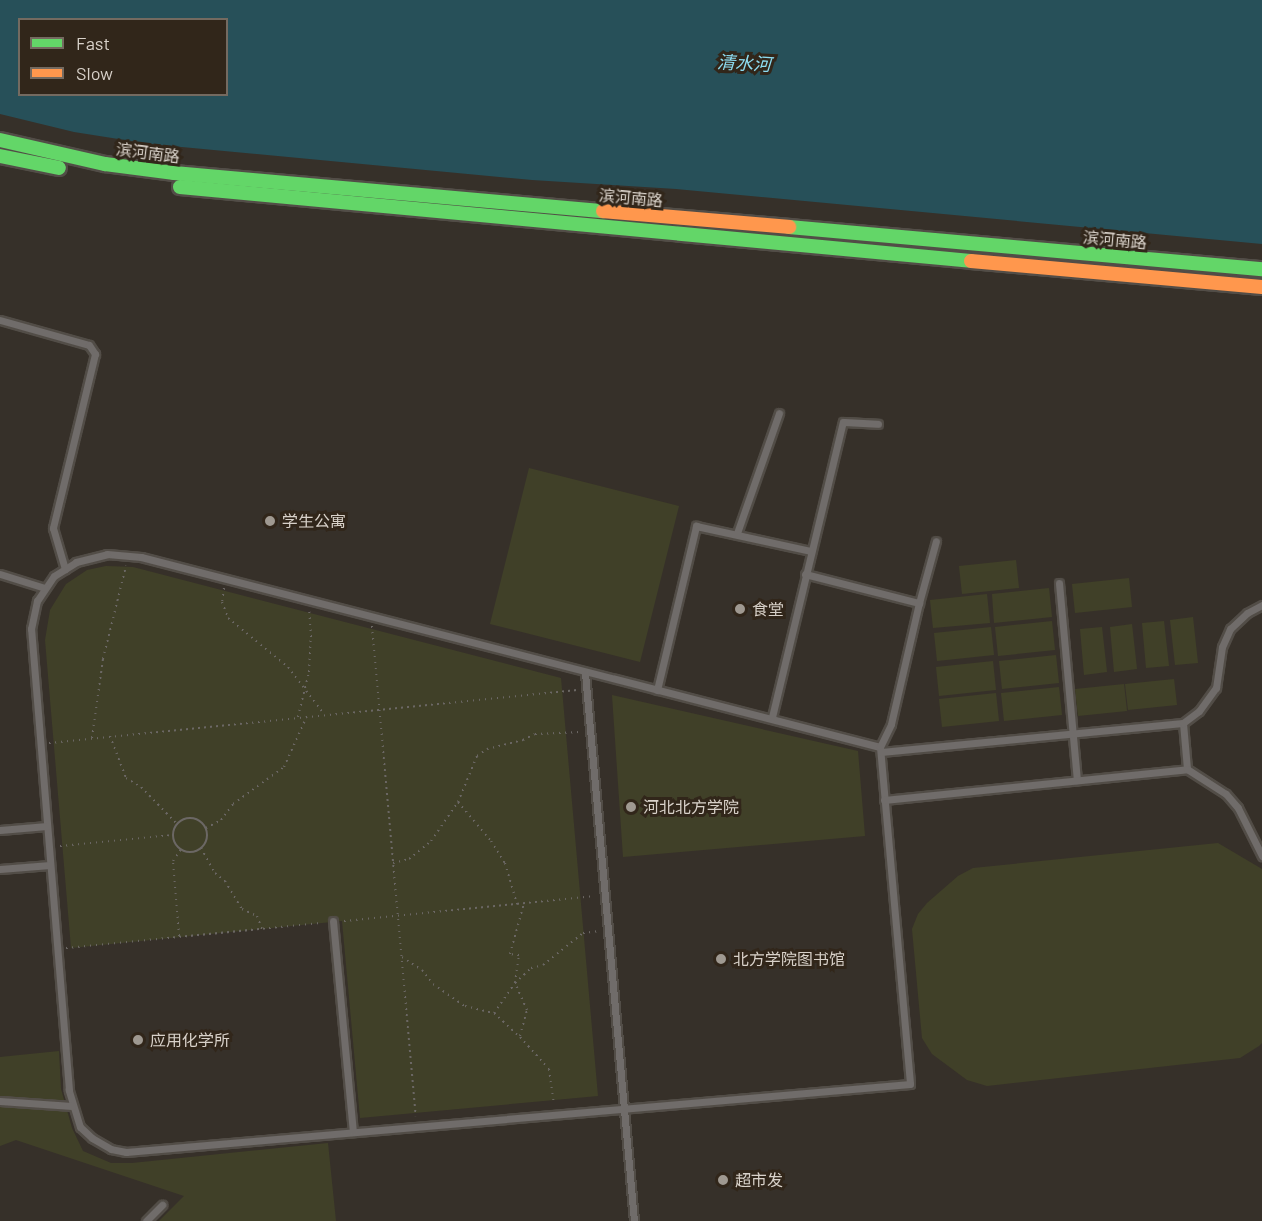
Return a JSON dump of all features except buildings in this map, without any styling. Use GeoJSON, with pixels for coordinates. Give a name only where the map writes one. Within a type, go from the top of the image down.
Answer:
{"type":"FeatureCollection","features":[{"type":"Feature","properties":{"kind":"main road","name":"滨河南路"},"geometry":{"type":"LineString","coordinates":[[0,140],[105,164],[174,173],[1262,269]]}},
{"type":"Feature","properties":{"kind":"main road","name":"滨河南路"},"geometry":{"type":"LineString","coordinates":[[0,156],[141,182],[248,194],[648,233],[1262,287]]}},
{"type":"Feature","properties":{"kind":"lane"},"geometry":{"type":"LineString","coordinates":[[0,320],[89,345],[95,354],[53,528],[65,569]]}},
{"type":"Feature","properties":{"kind":"lane"},"geometry":{"type":"LineString","coordinates":[[737,533],[779,413]]}},
{"type":"Feature","properties":{"kind":"lane"},"geometry":{"type":"LineString","coordinates":[[772,717],[843,422],[878,424]]}},
{"type":"Feature","properties":{"kind":"lane"},"geometry":{"type":"LineString","coordinates":[[657,690],[696,526],[737,533],[811,551]]}},
{"type":"Feature","properties":{"kind":"lane"},"geometry":{"type":"LineString","coordinates":[[936,541],[891,724],[880,750],[910,1084],[126,1152],[111,1149],[92,1138],[80,1127],[72,1106],[31,629],[37,601],[54,576],[91,556],[129,554],[585,673],[772,717],[880,750],[1183,723],[1199,711],[1216,687],[1222,647],[1230,629],[1247,613],[1262,605]]}},
{"type":"Feature","properties":{"kind":"lane"},"geometry":{"type":"LineString","coordinates":[[0,574],[45,588]]}},
{"type":"Feature","properties":{"kind":"lane"},"geometry":{"type":"LineString","coordinates":[[805,574],[919,603]]}},
{"type":"Feature","properties":{"kind":"lane"},"geometry":{"type":"LineString","coordinates":[[1059,584],[1077,780]]}},
{"type":"Feature","properties":{"kind":"lane"},"geometry":{"type":"LineString","coordinates":[[585,673],[634,1221]]}},
{"type":"Feature","properties":{"kind":"lane"},"geometry":{"type":"LineString","coordinates":[[1183,723],[1187,769]]}},
{"type":"Feature","properties":{"kind":"lane"},"geometry":{"type":"LineString","coordinates":[[884,800],[1187,769],[1226,794],[1262,856]]}},
{"type":"Feature","properties":{"kind":"lane"},"geometry":{"type":"LineString","coordinates":[[0,830],[47,826]]}},
{"type":"Feature","properties":{"kind":"lane"},"geometry":{"type":"LineString","coordinates":[[0,869],[50,865]]}},
{"type":"Feature","properties":{"kind":"lane"},"geometry":{"type":"LineString","coordinates":[[333,921],[352,1132]]}},
{"type":"Feature","properties":{"kind":"lane"},"geometry":{"type":"LineString","coordinates":[[0,1101],[72,1106]]}},
{"type":"Feature","properties":{"kind":"lane"},"geometry":{"type":"LineString","coordinates":[[146,1221],[162,1205]]}},
{"type":"Feature","properties":{"kind":"path"},"geometry":{"type":"LineString","coordinates":[[92,738],[103,659],[129,554]]}},
{"type":"Feature","properties":{"kind":"path"},"geometry":{"type":"LineString","coordinates":[[225,579],[222,602],[228,618],[288,667],[324,714]]}},
{"type":"Feature","properties":{"kind":"path"},"geometry":{"type":"LineString","coordinates":[[298,717],[309,672],[311,637],[308,600]]}},
{"type":"Feature","properties":{"kind":"path"},"geometry":{"type":"LineString","coordinates":[[371,617],[417,1127]]}},
{"type":"Feature","properties":{"kind":"path"},"geometry":{"type":"LineString","coordinates":[[40,744],[379,708],[586,689]]}},
{"type":"Feature","properties":{"kind":"path"},"geometry":{"type":"LineString","coordinates":[[206,828],[220,820],[232,804],[248,795],[264,779],[284,767],[306,716]]}},
{"type":"Feature","properties":{"kind":"path"},"geometry":{"type":"LineString","coordinates":[[393,863],[409,859],[431,841],[458,802],[477,756],[487,748],[523,740],[536,734],[590,732]]}},
{"type":"Feature","properties":{"kind":"path"},"geometry":{"type":"LineString","coordinates":[[110,736],[126,778],[141,788],[177,824]]}},
{"type":"Feature","properties":{"kind":"path"},"geometry":{"type":"LineString","coordinates":[[458,802],[491,841],[506,863],[517,904]]}},
{"type":"Feature","properties":{"kind":"path"},"geometry":{"type":"LineString","coordinates":[[192,818],[206,828],[207,838],[201,848],[191,851],[181,849],[173,835],[177,824],[192,818]]}},
{"type":"Feature","properties":{"kind":"path"},"geometry":{"type":"LineString","coordinates":[[49,847],[173,835]]}},
{"type":"Feature","properties":{"kind":"path"},"geometry":{"type":"LineString","coordinates":[[201,848],[215,873],[225,881],[242,909],[257,916],[262,929]]}},
{"type":"Feature","properties":{"kind":"path"},"geometry":{"type":"LineString","coordinates":[[179,937],[173,861],[181,849]]}},
{"type":"Feature","properties":{"kind":"path"},"geometry":{"type":"LineString","coordinates":[[520,1037],[528,1010],[515,982],[519,955],[510,954],[524,903]]}},
{"type":"Feature","properties":{"kind":"path"},"geometry":{"type":"LineString","coordinates":[[494,1013],[515,982],[531,968],[552,959],[584,933],[608,929]]}},
{"type":"Feature","properties":{"kind":"path"},"geometry":{"type":"LineString","coordinates":[[402,957],[422,970],[433,984],[465,1006],[494,1013],[520,1037],[549,1069],[555,1115]]}},
{"type":"Feature","properties":{"kind":"green space"},"geometry":{"type":"Polygon","coordinates":[[[529,468],[679,506],[640,662],[490,624],[529,468]]]}},
{"type":"Feature","properties":{"kind":"green space"},"geometry":{"type":"Polygon","coordinates":[[[1016,560],[1019,588],[962,594],[959,566],[1016,560]]]}},
{"type":"Feature","properties":{"kind":"green space"},"geometry":{"type":"Polygon","coordinates":[[[106,566],[133,567],[561,678],[598,1096],[360,1118],[342,921],[71,948],[45,640],[50,610],[66,584],[87,570],[106,566]]]}},
{"type":"Feature","properties":{"kind":"green space"},"geometry":{"type":"Polygon","coordinates":[[[1129,578],[1132,607],[1075,613],[1072,584],[1129,578]]]}},
{"type":"Feature","properties":{"kind":"green space"},"geometry":{"type":"Polygon","coordinates":[[[1049,588],[1052,617],[994,623],[992,594],[1049,588]]]}},
{"type":"Feature","properties":{"kind":"green space"},"geometry":{"type":"Polygon","coordinates":[[[987,594],[990,623],[933,628],[930,600],[987,594]]]}},
{"type":"Feature","properties":{"kind":"green space"},"geometry":{"type":"Polygon","coordinates":[[[1193,617],[1198,663],[1175,665],[1170,620],[1193,617]]]}},
{"type":"Feature","properties":{"kind":"green space"},"geometry":{"type":"Polygon","coordinates":[[[1052,621],[1055,650],[998,656],[995,627],[1052,621]]]}},
{"type":"Feature","properties":{"kind":"green space"},"geometry":{"type":"Polygon","coordinates":[[[1164,621],[1169,666],[1146,668],[1142,623],[1164,621]]]}},
{"type":"Feature","properties":{"kind":"green space"},"geometry":{"type":"Polygon","coordinates":[[[1132,624],[1137,669],[1114,672],[1110,627],[1132,624]]]}},
{"type":"Feature","properties":{"kind":"green space"},"geometry":{"type":"Polygon","coordinates":[[[991,627],[994,655],[937,661],[934,633],[991,627]]]}},
{"type":"Feature","properties":{"kind":"green space"},"geometry":{"type":"Polygon","coordinates":[[[1102,627],[1107,672],[1084,675],[1080,629],[1102,627]]]}},
{"type":"Feature","properties":{"kind":"green space"},"geometry":{"type":"Polygon","coordinates":[[[1056,655],[1059,683],[1002,689],[999,661],[1056,655]]]}},
{"type":"Feature","properties":{"kind":"green space"},"geometry":{"type":"Polygon","coordinates":[[[993,661],[996,690],[939,696],[936,667],[993,661]]]}},
{"type":"Feature","properties":{"kind":"green space"},"geometry":{"type":"Polygon","coordinates":[[[1174,679],[1177,705],[1128,710],[1125,684],[1174,679]]]}},
{"type":"Feature","properties":{"kind":"green space"},"geometry":{"type":"Polygon","coordinates":[[[1124,684],[1127,711],[1078,716],[1075,689],[1124,684]]]}},
{"type":"Feature","properties":{"kind":"green space"},"geometry":{"type":"Polygon","coordinates":[[[1059,687],[1062,715],[1004,721],[1001,693],[1059,687]]]}},
{"type":"Feature","properties":{"kind":"green space"},"geometry":{"type":"Polygon","coordinates":[[[996,693],[999,721],[942,727],[939,699],[996,693]]]}},
{"type":"Feature","properties":{"kind":"green space"},"geometry":{"type":"Polygon","coordinates":[[[612,695],[858,751],[865,836],[623,857],[612,695]]]}},
{"type":"Feature","properties":{"kind":"green space"},"geometry":{"type":"Polygon","coordinates":[[[1218,843],[1262,869],[1262,1043],[1259,1046],[1240,1058],[987,1086],[967,1080],[932,1054],[922,1038],[912,929],[918,914],[927,903],[958,876],[973,868],[1218,843]]]}},
{"type":"Feature","properties":{"kind":"green space"},"geometry":{"type":"Polygon","coordinates":[[[59,1051],[61,1089],[72,1128],[83,1151],[111,1163],[132,1163],[328,1143],[336,1221],[159,1221],[184,1196],[16,1140],[0,1146],[0,1057],[59,1051]]]}},
{"type":"Feature","properties":{"kind":"water","name":"清水河"},"geometry":{"type":"Polygon","coordinates":[[[0,0],[1262,0],[1262,244],[676,189],[532,180],[150,144],[74,132],[0,114],[0,0]]]}},
{"type":"Feature","properties":{"kind":"traffic: fast"},"geometry":{"type":"LineString","coordinates":[[0,140],[105,164],[174,173],[603,211]]}},
{"type":"Feature","properties":{"kind":"traffic: fast"},"geometry":{"type":"LineString","coordinates":[[0,156],[59,168]]}},
{"type":"Feature","properties":{"kind":"traffic: fast"},"geometry":{"type":"LineString","coordinates":[[180,187],[971,261]]}},
{"type":"Feature","properties":{"kind":"traffic: fast"},"geometry":{"type":"LineString","coordinates":[[789,227],[1262,269]]}},
{"type":"Feature","properties":{"kind":"traffic: slow"},"geometry":{"type":"LineString","coordinates":[[603,211],[789,227]]}},
{"type":"Feature","properties":{"kind":"traffic: slow"},"geometry":{"type":"LineString","coordinates":[[971,261],[1262,287]]}},
{"type":"Feature","properties":{"kind":"place","name":"学生公寓"},"geometry":{"type":"Point","coordinates":[270,521]}},
{"type":"Feature","properties":{"kind":"place","name":"食堂"},"geometry":{"type":"Point","coordinates":[740,609]}},
{"type":"Feature","properties":{"kind":"place","name":"河北北方学院"},"geometry":{"type":"Point","coordinates":[631,807]}},
{"type":"Feature","properties":{"kind":"place","name":"北方学院图书馆"},"geometry":{"type":"Point","coordinates":[721,959]}},
{"type":"Feature","properties":{"kind":"place","name":"应用化学所"},"geometry":{"type":"Point","coordinates":[138,1040]}},
{"type":"Feature","properties":{"kind":"place","name":"超市发"},"geometry":{"type":"Point","coordinates":[723,1180]}}]}
